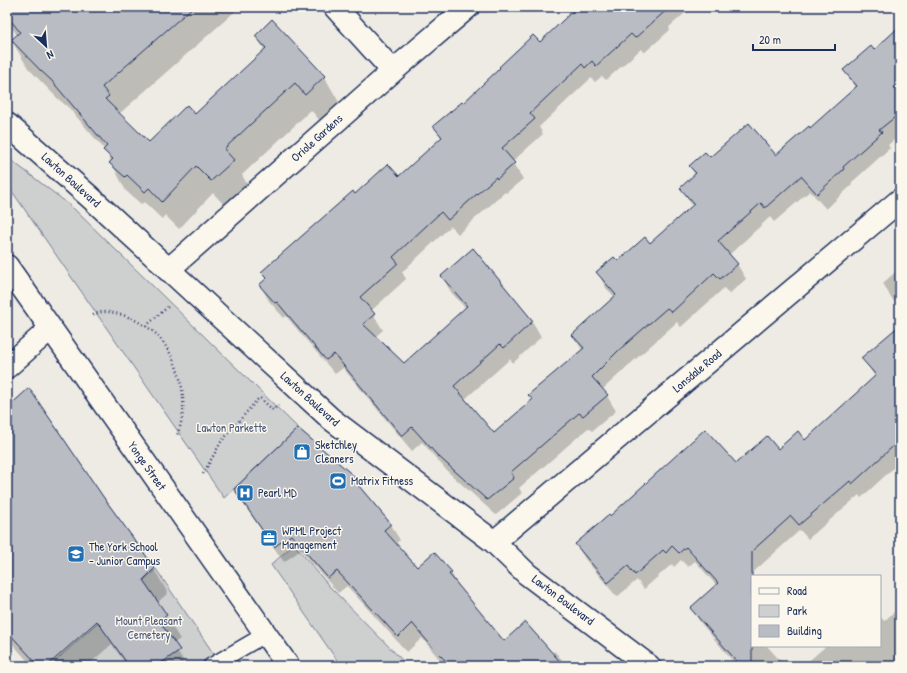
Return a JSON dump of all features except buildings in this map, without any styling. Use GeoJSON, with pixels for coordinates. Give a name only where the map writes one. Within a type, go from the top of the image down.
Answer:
{"type":"FeatureCollection","features":[{"type":"Feature","properties":{"kind":"street"},"geometry":{"type":"LineString","coordinates":[[335,7],[392,71]]}},
{"type":"Feature","properties":{"kind":"street","name":"Oriole Gardens"},"geometry":{"type":"LineString","coordinates":[[168,270],[392,71],[468,7]]}},
{"type":"Feature","properties":{"kind":"street","name":"Lawton Boulevard"},"geometry":{"type":"LineString","coordinates":[[7,124],[77,185],[331,419],[494,542],[527,574],[649,666]]}},
{"type":"Feature","properties":{"kind":"street","name":"Lonsdale Road"},"geometry":{"type":"LineString","coordinates":[[494,542],[900,200]]}},
{"type":"Feature","properties":{"kind":"street","name":"Yonge Street"},"geometry":{"type":"LineString","coordinates":[[7,266],[288,666]]}},
{"type":"Feature","properties":{"kind":"street"},"geometry":{"type":"LineString","coordinates":[[7,367],[50,329]]}},
{"type":"Feature","properties":{"kind":"lane"},"geometry":{"type":"LineString","coordinates":[[211,666],[266,634]]}},
{"type":"Feature","properties":{"kind":"path"},"geometry":{"type":"LineString","coordinates":[[146,326],[175,301]]}},
{"type":"Feature","properties":{"kind":"path"},"geometry":{"type":"LineString","coordinates":[[94,314],[101,312],[114,312],[135,320],[146,326],[157,336],[168,351],[176,366],[180,379],[184,405],[177,435]]}},
{"type":"Feature","properties":{"kind":"path"},"geometry":{"type":"LineString","coordinates":[[203,474],[221,442],[257,400],[260,398],[273,410]]}},
{"type":"Feature","properties":{"kind":"green space","name":"Lawton Parkette"},"geometry":{"type":"Polygon","coordinates":[[[7,157],[71,206],[298,428],[224,498],[7,184],[7,157]]]}},
{"type":"Feature","properties":{"kind":"green space"},"geometry":{"type":"Polygon","coordinates":[[[294,544],[329,586],[408,666],[341,666],[271,565],[294,544]]]}},
{"type":"Feature","properties":{"kind":"green space","name":"Mount Pleasant Cemetery"},"geometry":{"type":"Polygon","coordinates":[[[156,569],[222,666],[50,666],[156,569]]]}},
{"type":"Feature","properties":{"kind":"place","name":"Sketchley Cleaners"},"geometry":{"type":"Point","coordinates":[302,452]}},
{"type":"Feature","properties":{"kind":"place","name":"Matrix Fitness"},"geometry":{"type":"Point","coordinates":[338,481]}},
{"type":"Feature","properties":{"kind":"place","name":"Pearl MD"},"geometry":{"type":"Point","coordinates":[245,493]}},
{"type":"Feature","properties":{"kind":"place","name":"WPML Project Management"},"geometry":{"type":"Point","coordinates":[269,538]}},
{"type":"Feature","properties":{"kind":"place","name":"The York School - Junior Campus"},"geometry":{"type":"Point","coordinates":[76,554]}}]}
